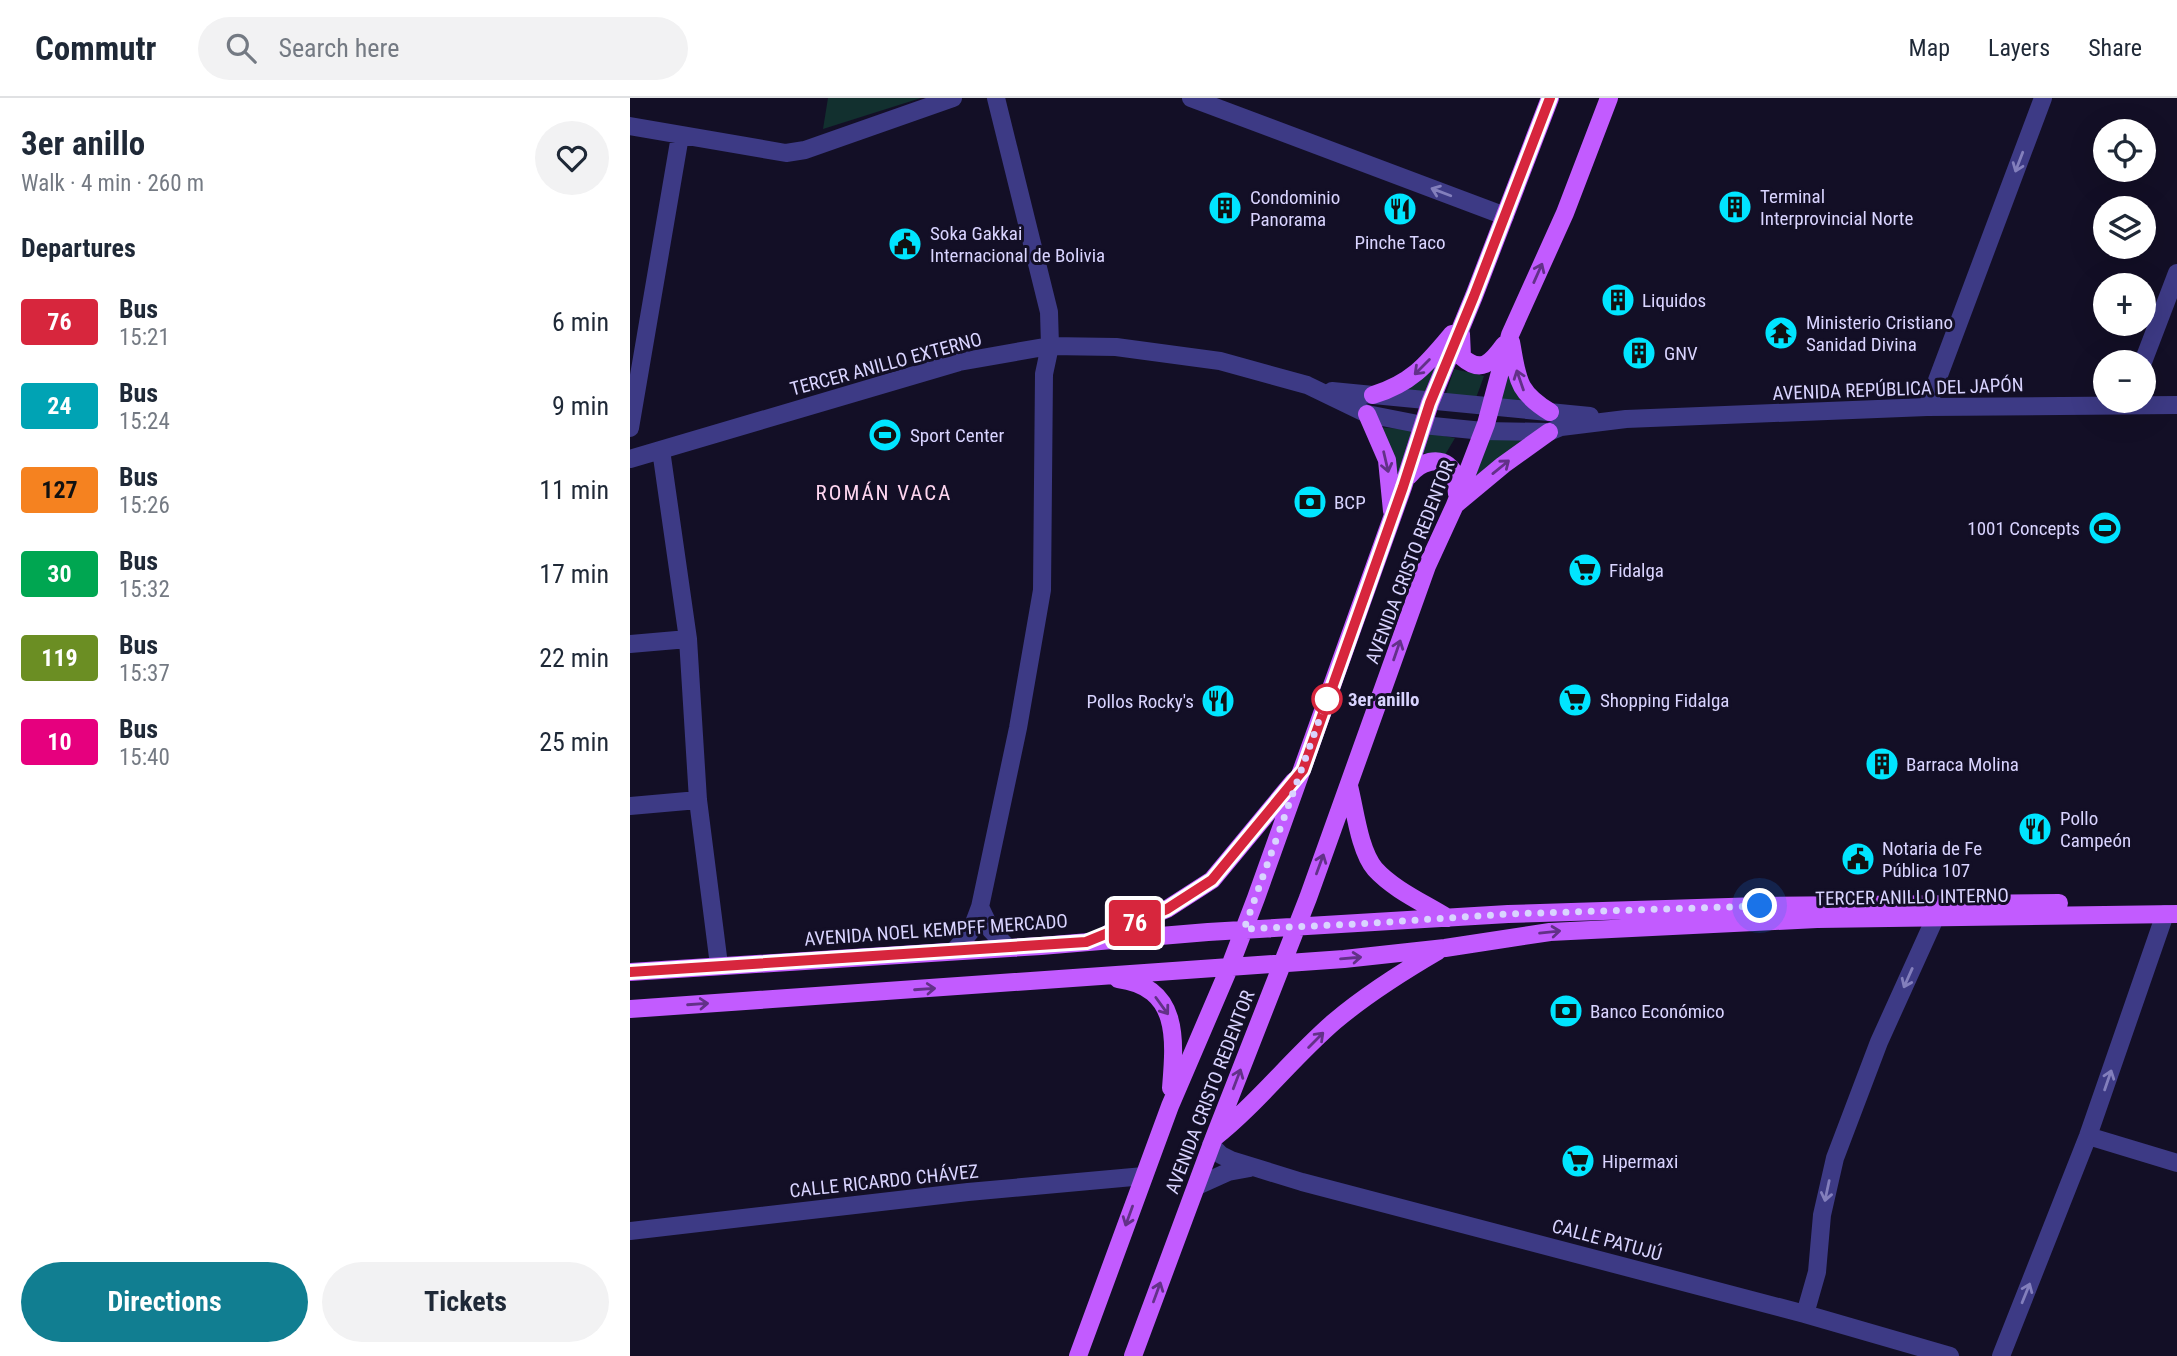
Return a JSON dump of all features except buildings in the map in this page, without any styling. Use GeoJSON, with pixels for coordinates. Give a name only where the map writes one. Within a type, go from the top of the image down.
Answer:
{"type":"FeatureCollection","features":[{"type":"Feature","properties":{"kind":"main road","name":"AVENIDA CRISTO REDENTOR"},"geometry":{"type":"LineString","coordinates":[[1078,1356],[1170,1106],[1244,929],[1303,770],[1432,400],[1550,98]]}},
{"type":"Feature","properties":{"kind":"main road","name":"AVENIDA CRISTO REDENTOR"},"geometry":{"type":"LineString","coordinates":[[1133,1356],[1349,786],[1427,566],[1483,431],[1510,335],[1565,213],[1609,98]]}},
{"type":"Feature","properties":{"kind":"main road"},"geometry":{"type":"LineString","coordinates":[[1461,324],[1462,357],[1471,365],[1493,361],[1510,335]]}},
{"type":"Feature","properties":{"kind":"main road"},"geometry":{"type":"LineString","coordinates":[[1373,395],[1397,388],[1418,372],[1461,324]]}},
{"type":"Feature","properties":{"kind":"main road"},"geometry":{"type":"LineString","coordinates":[[1510,335],[1522,390],[1550,412]]}},
{"type":"Feature","properties":{"kind":"main road"},"geometry":{"type":"LineString","coordinates":[[1367,414],[1387,460],[1393,514]]}},
{"type":"Feature","properties":{"kind":"main road"},"geometry":{"type":"LineString","coordinates":[[1456,501],[1549,432]]}},
{"type":"Feature","properties":{"kind":"main road"},"geometry":{"type":"LineString","coordinates":[[1403,487],[1417,465],[1441,463],[1451,468],[1455,475],[1456,501]]}},
{"type":"Feature","properties":{"kind":"main road"},"geometry":{"type":"LineString","coordinates":[[1086,942],[1167,909],[1212,880],[1303,770]]}},
{"type":"Feature","properties":{"kind":"main road"},"geometry":{"type":"LineString","coordinates":[[1349,786],[1364,848],[1374,867],[1391,882],[1448,918]]}},
{"type":"Feature","properties":{"kind":"main road","name":"TERCER ANILLO INTERNO"},"geometry":{"type":"LineString","coordinates":[[1244,929],[1534,913],[1760,906],[1962,903],[2173,911]]}},
{"type":"Feature","properties":{"kind":"main road","name":"TERCER ANILLO INTERNO"},"geometry":{"type":"LineString","coordinates":[[1230,966],[1445,948],[1550,932],[1803,920],[2173,911]]}},
{"type":"Feature","properties":{"kind":"main road","name":"AVENIDA NOEL KEMPFF MERCADO"},"geometry":{"type":"LineString","coordinates":[[630,972],[1008,948],[1244,929]]}},
{"type":"Feature","properties":{"kind":"main road"},"geometry":{"type":"LineString","coordinates":[[1212,1142],[1336,1020],[1395,976],[1445,948]]}},
{"type":"Feature","properties":{"kind":"main road"},"geometry":{"type":"LineString","coordinates":[[630,1009],[1230,966]]}},
{"type":"Feature","properties":{"kind":"main road"},"geometry":{"type":"LineString","coordinates":[[1104,977],[1126,980],[1147,988],[1165,1006],[1173,1031],[1170,1106]]}},
{"type":"Feature","properties":{"kind":"street"},"geometry":{"type":"LineString","coordinates":[[630,126],[767,150],[795,152],[953,98]]}},
{"type":"Feature","properties":{"kind":"street"},"geometry":{"type":"LineString","coordinates":[[954,951],[971,931],[980,907],[1018,728],[1042,590],[1044,374],[1050,346],[1049,312],[996,98]]}},
{"type":"Feature","properties":{"kind":"street"},"geometry":{"type":"LineString","coordinates":[[1191,98],[1505,216]]}},
{"type":"Feature","properties":{"kind":"street"},"geometry":{"type":"LineString","coordinates":[[1927,407],[2043,98]]}},
{"type":"Feature","properties":{"kind":"street"},"geometry":{"type":"LineString","coordinates":[[630,428],[680,136]]}},
{"type":"Feature","properties":{"kind":"street"},"geometry":{"type":"LineString","coordinates":[[2148,350],[2177,274]]}},
{"type":"Feature","properties":{"kind":"street","name":"TERCER ANILLO EXTERNO"},"geometry":{"type":"LineString","coordinates":[[630,459],[959,362],[1050,346],[1116,347],[1220,361],[1262,371],[1323,391],[1367,414],[1423,425],[1483,431],[1549,432],[1561,427],[1621,420]]}},
{"type":"Feature","properties":{"kind":"street","name":"TERCER ANILLO EXTERNO"},"geometry":{"type":"LineString","coordinates":[[1323,391],[1621,420]]}},
{"type":"Feature","properties":{"kind":"street","name":"AVENIDA REPÚBLICA DEL JAPÓN"},"geometry":{"type":"LineString","coordinates":[[1621,420],[1927,407],[2093,404]]}},
{"type":"Feature","properties":{"kind":"street","name":"AVENIDA REPÚBLICA DEL JAPÓN"},"geometry":{"type":"LineString","coordinates":[[2156,404],[2177,405]]}},
{"type":"Feature","properties":{"kind":"street"},"geometry":{"type":"LineString","coordinates":[[661,450],[688,639],[698,800],[719,965]]}},
{"type":"Feature","properties":{"kind":"street"},"geometry":{"type":"LineString","coordinates":[[630,644],[688,639]]}},
{"type":"Feature","properties":{"kind":"street"},"geometry":{"type":"LineString","coordinates":[[630,806],[698,800]]}},
{"type":"Feature","properties":{"kind":"street"},"geometry":{"type":"LineString","coordinates":[[980,907],[991,930],[1008,948]]}},
{"type":"Feature","properties":{"kind":"street"},"geometry":{"type":"LineString","coordinates":[[2001,1356],[2173,911]]}},
{"type":"Feature","properties":{"kind":"street"},"geometry":{"type":"LineString","coordinates":[[1805,1314],[1817,1272],[1822,1215],[1835,1158],[1879,1042],[1936,916]]}},
{"type":"Feature","properties":{"kind":"street"},"geometry":{"type":"LineString","coordinates":[[2088,1136],[2177,1163]]}},
{"type":"Feature","properties":{"kind":"street","name":"CALLE PATUJÚ"},"geometry":{"type":"LineString","coordinates":[[1212,1142],[1221,1155],[1254,1168],[1805,1314],[1950,1356]]}},
{"type":"Feature","properties":{"kind":"street","name":"CALLE PATUJÚ"},"geometry":{"type":"LineString","coordinates":[[1197,1186],[1228,1172],[1254,1168]]}},
{"type":"Feature","properties":{"kind":"street","name":"CALLE RICARDO CHÁVEZ"},"geometry":{"type":"LineString","coordinates":[[630,1226],[1144,1176]]}},
{"type":"Feature","properties":{"kind":"green space"},"geometry":{"type":"Polygon","coordinates":[[[828,98],[921,98],[823,129],[828,98]]]}},
{"type":"Feature","properties":{"kind":"green space"},"geometry":{"type":"Polygon","coordinates":[[[1450,345],[1430,392],[1398,391],[1450,345]]]}},
{"type":"Feature","properties":{"kind":"green space"},"geometry":{"type":"Polygon","coordinates":[[[1506,366],[1533,406],[1497,401],[1506,366]]]}},
{"type":"Feature","properties":{"kind":"green space"},"geometry":{"type":"Polygon","coordinates":[[[1454,369],[1484,376],[1476,398],[1446,394],[1454,369]]]}},
{"type":"Feature","properties":{"kind":"green space"},"geometry":{"type":"Polygon","coordinates":[[[1377,427],[1415,430],[1398,487],[1377,427]]]}},
{"type":"Feature","properties":{"kind":"green space"},"geometry":{"type":"Polygon","coordinates":[[[1429,433],[1455,438],[1442,460],[1419,451],[1429,433]]]}},
{"type":"Feature","properties":{"kind":"green space"},"geometry":{"type":"Polygon","coordinates":[[[1487,437],[1527,441],[1465,487],[1487,437]]]}},
{"type":"Feature","properties":{"kind":"bus line","name":"76"},"geometry":{"type":"LineString","coordinates":[[630,972],[1086,942],[1167,909],[1212,880],[1303,770],[1430,403],[1550,98]]}},
{"type":"Feature","properties":{"kind":"place","name":"Terminal Interprovincial Norte"},"geometry":{"type":"Point","coordinates":[1735,207]}},
{"type":"Feature","properties":{"kind":"place","name":"Condominio Panorama"},"geometry":{"type":"Point","coordinates":[1225,208]}},
{"type":"Feature","properties":{"kind":"place","name":"Pinche Taco"},"geometry":{"type":"Point","coordinates":[1400,209]}},
{"type":"Feature","properties":{"kind":"place","name":"Soka Gakkai Internacional de Bolivia"},"geometry":{"type":"Point","coordinates":[905,244]}},
{"type":"Feature","properties":{"kind":"place","name":"Liquidos"},"geometry":{"type":"Point","coordinates":[1618,300]}},
{"type":"Feature","properties":{"kind":"place","name":"Ministerio Cristiano Sanidad Divina"},"geometry":{"type":"Point","coordinates":[1781,333]}},
{"type":"Feature","properties":{"kind":"place","name":"GNV"},"geometry":{"type":"Point","coordinates":[1639,353]}},
{"type":"Feature","properties":{"kind":"place","name":"Sport Center"},"geometry":{"type":"Point","coordinates":[885,435]}},
{"type":"Feature","properties":{"kind":"place","name":"BCP"},"geometry":{"type":"Point","coordinates":[1310,502]}},
{"type":"Feature","properties":{"kind":"place","name":"1001 Concepts"},"geometry":{"type":"Point","coordinates":[2105,528]}},
{"type":"Feature","properties":{"kind":"place","name":"Fidalga"},"geometry":{"type":"Point","coordinates":[1585,570]}},
{"type":"Feature","properties":{"kind":"place","name":"3er anillo"},"geometry":{"type":"Point","coordinates":[1327,699]}},
{"type":"Feature","properties":{"kind":"place","name":"Shopping Fidalga"},"geometry":{"type":"Point","coordinates":[1575,700]}},
{"type":"Feature","properties":{"kind":"place","name":"Pollos Rocky's"},"geometry":{"type":"Point","coordinates":[1218,701]}},
{"type":"Feature","properties":{"kind":"place","name":"Barraca Molina"},"geometry":{"type":"Point","coordinates":[1882,764]}},
{"type":"Feature","properties":{"kind":"place","name":"Pollo Campeón"},"geometry":{"type":"Point","coordinates":[2035,829]}},
{"type":"Feature","properties":{"kind":"place","name":"Notaria de Fe Pública 107"},"geometry":{"type":"Point","coordinates":[1858,859]}},
{"type":"Feature","properties":{"kind":"place","name":"Banco Económico"},"geometry":{"type":"Point","coordinates":[1566,1011]}},
{"type":"Feature","properties":{"kind":"place","name":"Hipermaxi"},"geometry":{"type":"Point","coordinates":[1578,1161]}},
{"type":"Feature","properties":{"kind":"district","name":"ROMÁN VACA"},"geometry":{"type":"Point","coordinates":[884,493]}},
{"type":"Feature","properties":{"kind":"route"},"geometry":{"type":"LineString","coordinates":[[1327,699],[1329,693],[1244,929],[1508,914],[1760,906]]}}]}
